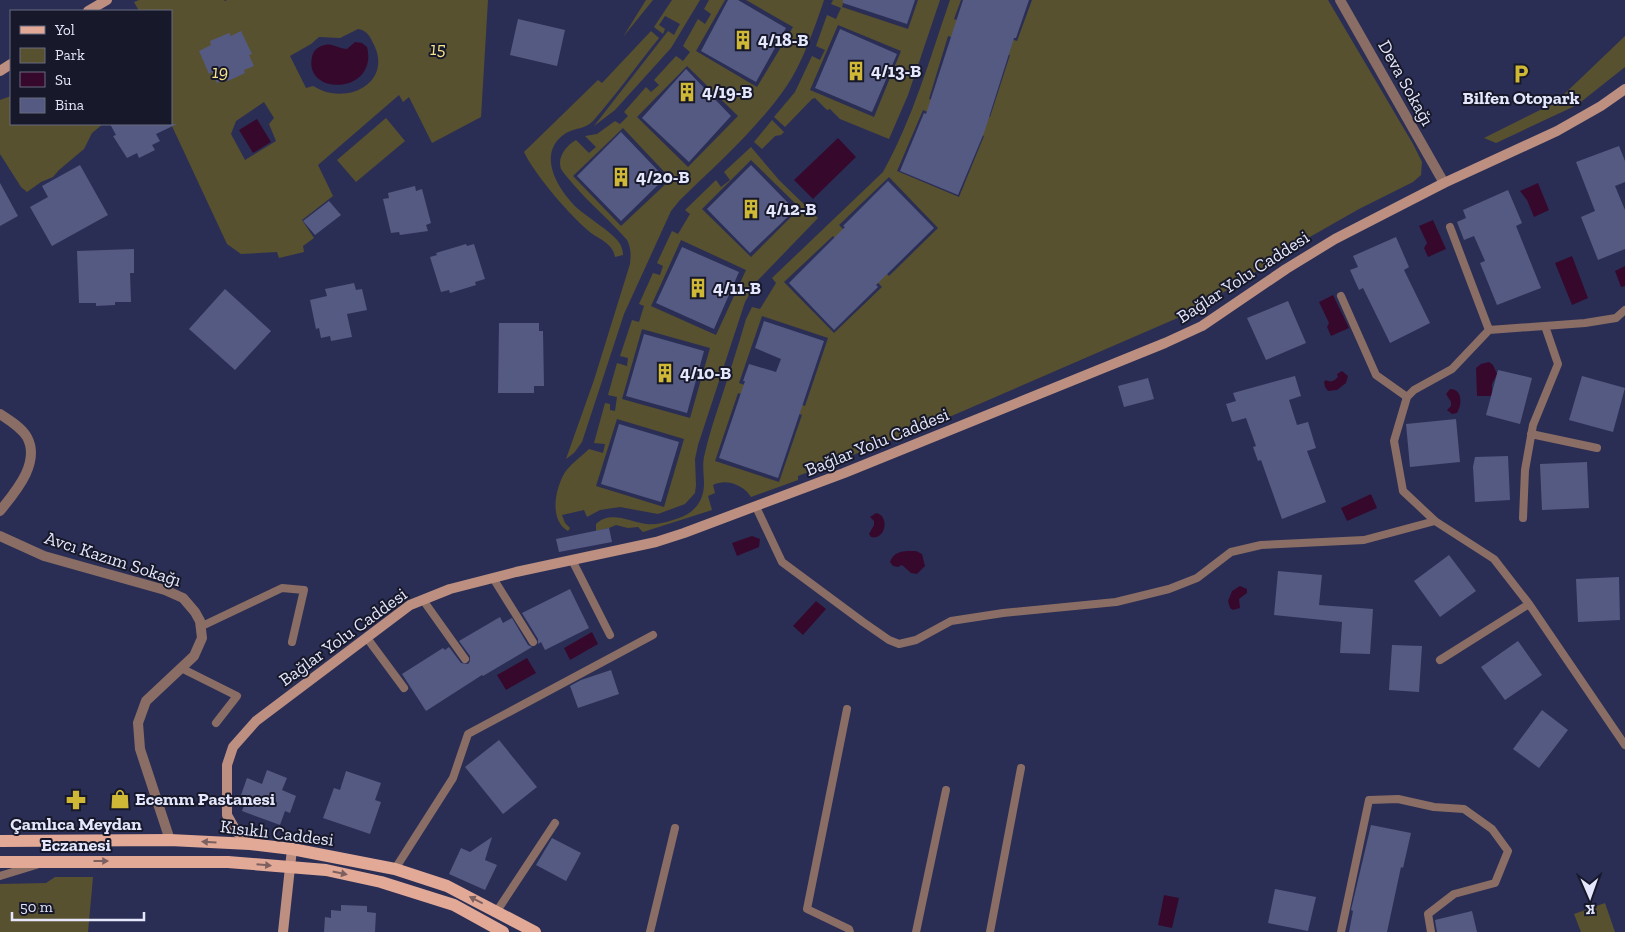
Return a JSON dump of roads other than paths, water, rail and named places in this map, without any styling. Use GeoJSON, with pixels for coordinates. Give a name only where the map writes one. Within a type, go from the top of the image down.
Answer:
{"type":"FeatureCollection","features":[{"type":"Feature","properties":{"kind":"main road","name":"Kısıklı Caddesi"},"geometry":{"type":"LineString","coordinates":[[0,841],[170,840],[250,844],[292,849],[395,869],[447,886],[535,932]]}},
{"type":"Feature","properties":{"kind":"main road","name":"Kısıklı Caddesi"},"geometry":{"type":"LineString","coordinates":[[0,862],[228,862],[326,870],[381,882],[454,905],[502,932]]}},
{"type":"Feature","properties":{"kind":"street"},"geometry":{"type":"LineString","coordinates":[[90,10],[107,0]]}},
{"type":"Feature","properties":{"kind":"street","name":"Deva Sokağı"},"geometry":{"type":"LineString","coordinates":[[1340,0],[1444,183]]}},
{"type":"Feature","properties":{"kind":"street","name":"Bağlar Yolu Caddesi"},"geometry":{"type":"LineString","coordinates":[[250,844],[236,831],[227,815],[227,765],[234,747],[256,721],[410,606],[450,589],[684,534],[949,431],[1187,334],[1219,315],[1307,255],[1335,239],[1444,183],[1557,131],[1601,106],[1625,89]]}},
{"type":"Feature","properties":{"kind":"street"},"geometry":{"type":"LineString","coordinates":[[0,414],[14,424],[26,437],[31,452],[24,480],[0,511]]}},
{"type":"Feature","properties":{"kind":"street","name":"Avcı Kazım Sokağı"},"geometry":{"type":"LineString","coordinates":[[0,536],[44,556],[165,590],[183,598],[195,612],[200,627]]}},
{"type":"Feature","properties":{"kind":"street"},"geometry":{"type":"LineString","coordinates":[[170,840],[140,749],[138,723],[146,701],[194,656],[202,638],[200,627]]}},
{"type":"Feature","properties":{"kind":"street"},"geometry":{"type":"LineString","coordinates":[[283,932],[292,849]]}},
{"type":"Feature","properties":{"kind":"lane"},"geometry":{"type":"LineString","coordinates":[[1450,228],[1489,330]]}},
{"type":"Feature","properties":{"kind":"lane"},"geometry":{"type":"LineString","coordinates":[[1341,296],[1376,375],[1407,397]]}},
{"type":"Feature","properties":{"kind":"lane"},"geometry":{"type":"LineString","coordinates":[[1625,310],[1616,318],[1585,323],[1489,330],[1452,369],[1414,390],[1407,397],[1394,441],[1403,491],[1435,521],[1494,559],[1529,604],[1625,745]]}},
{"type":"Feature","properties":{"kind":"lane"},"geometry":{"type":"LineString","coordinates":[[1523,518],[1525,470],[1533,425],[1558,364],[1545,326]]}},
{"type":"Feature","properties":{"kind":"lane"},"geometry":{"type":"LineString","coordinates":[[1532,434],[1597,448]]}},
{"type":"Feature","properties":{"kind":"lane"},"geometry":{"type":"LineString","coordinates":[[756,507],[782,562],[863,622],[889,640],[899,644],[916,640],[951,622],[1003,612],[1116,602],[1169,589],[1197,578],[1231,552],[1254,546],[1364,540],[1435,521]]}},
{"type":"Feature","properties":{"kind":"lane"},"geometry":{"type":"LineString","coordinates":[[572,560],[610,635]]}},
{"type":"Feature","properties":{"kind":"lane"},"geometry":{"type":"LineString","coordinates":[[493,578],[533,642]]}},
{"type":"Feature","properties":{"kind":"lane"},"geometry":{"type":"LineString","coordinates":[[200,627],[282,588],[304,590],[292,642]]}},
{"type":"Feature","properties":{"kind":"lane"},"geometry":{"type":"LineString","coordinates":[[423,600],[465,659]]}},
{"type":"Feature","properties":{"kind":"lane"},"geometry":{"type":"LineString","coordinates":[[1440,660],[1529,604]]}},
{"type":"Feature","properties":{"kind":"lane"},"geometry":{"type":"LineString","coordinates":[[395,869],[452,778],[468,734],[653,635]]}},
{"type":"Feature","properties":{"kind":"lane"},"geometry":{"type":"LineString","coordinates":[[367,638],[404,688]]}},
{"type":"Feature","properties":{"kind":"lane"},"geometry":{"type":"LineString","coordinates":[[181,668],[237,696],[216,723]]}},
{"type":"Feature","properties":{"kind":"lane"},"geometry":{"type":"LineString","coordinates":[[847,709],[807,909],[850,932]]}},
{"type":"Feature","properties":{"kind":"lane"},"geometry":{"type":"LineString","coordinates":[[990,932],[1021,768]]}},
{"type":"Feature","properties":{"kind":"lane"},"geometry":{"type":"LineString","coordinates":[[916,932],[946,790]]}},
{"type":"Feature","properties":{"kind":"lane"},"geometry":{"type":"LineString","coordinates":[[1341,932],[1369,800],[1398,799],[1434,807],[1464,809],[1492,829],[1508,850],[1495,883],[1454,894],[1428,914],[1431,932]]}},
{"type":"Feature","properties":{"kind":"lane"},"geometry":{"type":"LineString","coordinates":[[497,911],[555,823]]}},
{"type":"Feature","properties":{"kind":"lane"},"geometry":{"type":"LineString","coordinates":[[650,932],[675,828]]}},
{"type":"Feature","properties":{"kind":"lane"},"geometry":{"type":"LineString","coordinates":[[0,876],[52,861]]}},
{"type":"Feature","properties":{"kind":"water"},"geometry":{"type":"Polygon","coordinates":[[[355,42],[362,43],[367,47],[368,63],[362,74],[352,81],[341,85],[329,84],[318,79],[312,70],[312,57],[316,49],[320,46],[333,45],[347,49],[355,42]]]}},
{"type":"Feature","properties":{"kind":"water"},"geometry":{"type":"Polygon","coordinates":[[[257,119],[271,142],[253,153],[239,130],[257,119]]]}},
{"type":"Feature","properties":{"kind":"water"},"geometry":{"type":"Polygon","coordinates":[[[838,138],[856,157],[813,199],[794,180],[838,138]]]}},
{"type":"Feature","properties":{"kind":"water"},"geometry":{"type":"Polygon","coordinates":[[[1538,183],[1549,210],[1534,217],[1527,200],[1520,191],[1538,183]]]}},
{"type":"Feature","properties":{"kind":"water"},"geometry":{"type":"Polygon","coordinates":[[[1433,220],[1446,249],[1428,257],[1424,248],[1427,243],[1419,226],[1433,220]]]}},
{"type":"Feature","properties":{"kind":"water"},"geometry":{"type":"Polygon","coordinates":[[[1572,256],[1588,298],[1572,305],[1555,263],[1572,256]]]}},
{"type":"Feature","properties":{"kind":"water"},"geometry":{"type":"Polygon","coordinates":[[[1625,266],[1625,286],[1621,287],[1615,271],[1625,266]]]}},
{"type":"Feature","properties":{"kind":"water"},"geometry":{"type":"Polygon","coordinates":[[[1333,295],[1349,328],[1331,336],[1327,327],[1329,323],[1319,302],[1333,295]]]}},
{"type":"Feature","properties":{"kind":"water"},"geometry":{"type":"Polygon","coordinates":[[[1489,362],[1493,365],[1497,374],[1492,384],[1492,396],[1477,396],[1476,368],[1481,364],[1489,362]]]}},
{"type":"Feature","properties":{"kind":"water"},"geometry":{"type":"Polygon","coordinates":[[[1342,371],[1348,376],[1346,383],[1337,390],[1328,391],[1324,382],[1326,380],[1334,380],[1338,377],[1337,374],[1342,371]]]}},
{"type":"Feature","properties":{"kind":"water"},"geometry":{"type":"Polygon","coordinates":[[[1450,389],[1457,392],[1460,398],[1460,406],[1457,413],[1452,414],[1447,410],[1451,406],[1451,402],[1446,394],[1450,389]]]}},
{"type":"Feature","properties":{"kind":"water"},"geometry":{"type":"Polygon","coordinates":[[[1371,494],[1377,508],[1347,521],[1341,508],[1371,494]]]}},
{"type":"Feature","properties":{"kind":"water"},"geometry":{"type":"Polygon","coordinates":[[[876,513],[883,518],[885,523],[883,532],[880,535],[871,537],[869,534],[874,521],[870,517],[876,513]]]}},
{"type":"Feature","properties":{"kind":"water"},"geometry":{"type":"Polygon","coordinates":[[[752,536],[760,539],[759,547],[737,556],[732,543],[752,536]]]}},
{"type":"Feature","properties":{"kind":"water"},"geometry":{"type":"Polygon","coordinates":[[[916,551],[922,554],[925,566],[917,574],[911,573],[902,565],[898,567],[893,566],[890,562],[897,553],[916,551]]]}},
{"type":"Feature","properties":{"kind":"water"},"geometry":{"type":"Polygon","coordinates":[[[1240,586],[1247,589],[1247,593],[1239,599],[1240,608],[1233,610],[1230,608],[1228,601],[1232,591],[1240,586]]]}},
{"type":"Feature","properties":{"kind":"water"},"geometry":{"type":"Polygon","coordinates":[[[816,601],[826,609],[803,635],[793,626],[816,601]]]}},
{"type":"Feature","properties":{"kind":"water"},"geometry":{"type":"Polygon","coordinates":[[[592,632],[598,644],[570,660],[564,648],[592,632]]]}},
{"type":"Feature","properties":{"kind":"water"},"geometry":{"type":"Polygon","coordinates":[[[527,658],[536,673],[506,690],[497,675],[527,658]]]}},
{"type":"Feature","properties":{"kind":"water"},"geometry":{"type":"Polygon","coordinates":[[[1164,895],[1179,898],[1172,928],[1158,925],[1164,895]]]}},
{"type":"Feature","properties":{"kind":"place","name":"4/18-B"},"geometry":{"type":"Point","coordinates":[743,40]}},
{"type":"Feature","properties":{"kind":"place","name":"4/13-B"},"geometry":{"type":"Point","coordinates":[856,71]}},
{"type":"Feature","properties":{"kind":"place","name":"Bilfen Otopark"},"geometry":{"type":"Point","coordinates":[1521,74]}},
{"type":"Feature","properties":{"kind":"place","name":"4/19-B"},"geometry":{"type":"Point","coordinates":[687,92]}},
{"type":"Feature","properties":{"kind":"place","name":"4/20-B"},"geometry":{"type":"Point","coordinates":[621,177]}},
{"type":"Feature","properties":{"kind":"place","name":"4/12-B"},"geometry":{"type":"Point","coordinates":[751,209]}},
{"type":"Feature","properties":{"kind":"place","name":"4/11-B"},"geometry":{"type":"Point","coordinates":[698,288]}},
{"type":"Feature","properties":{"kind":"place","name":"4/10-B"},"geometry":{"type":"Point","coordinates":[665,373]}},
{"type":"Feature","properties":{"kind":"place","name":"Ecemm Pastanesi"},"geometry":{"type":"Point","coordinates":[120,799]}},
{"type":"Feature","properties":{"kind":"place","name":"Çamlıca Meydan Eczanesi"},"geometry":{"type":"Point","coordinates":[76,800]}},
{"type":"Feature","properties":{"kind":"park label","name":"15"},"geometry":{"type":"Point","coordinates":[438,49]}},
{"type":"Feature","properties":{"kind":"park label","name":"19"},"geometry":{"type":"Point","coordinates":[220,72]}}]}
